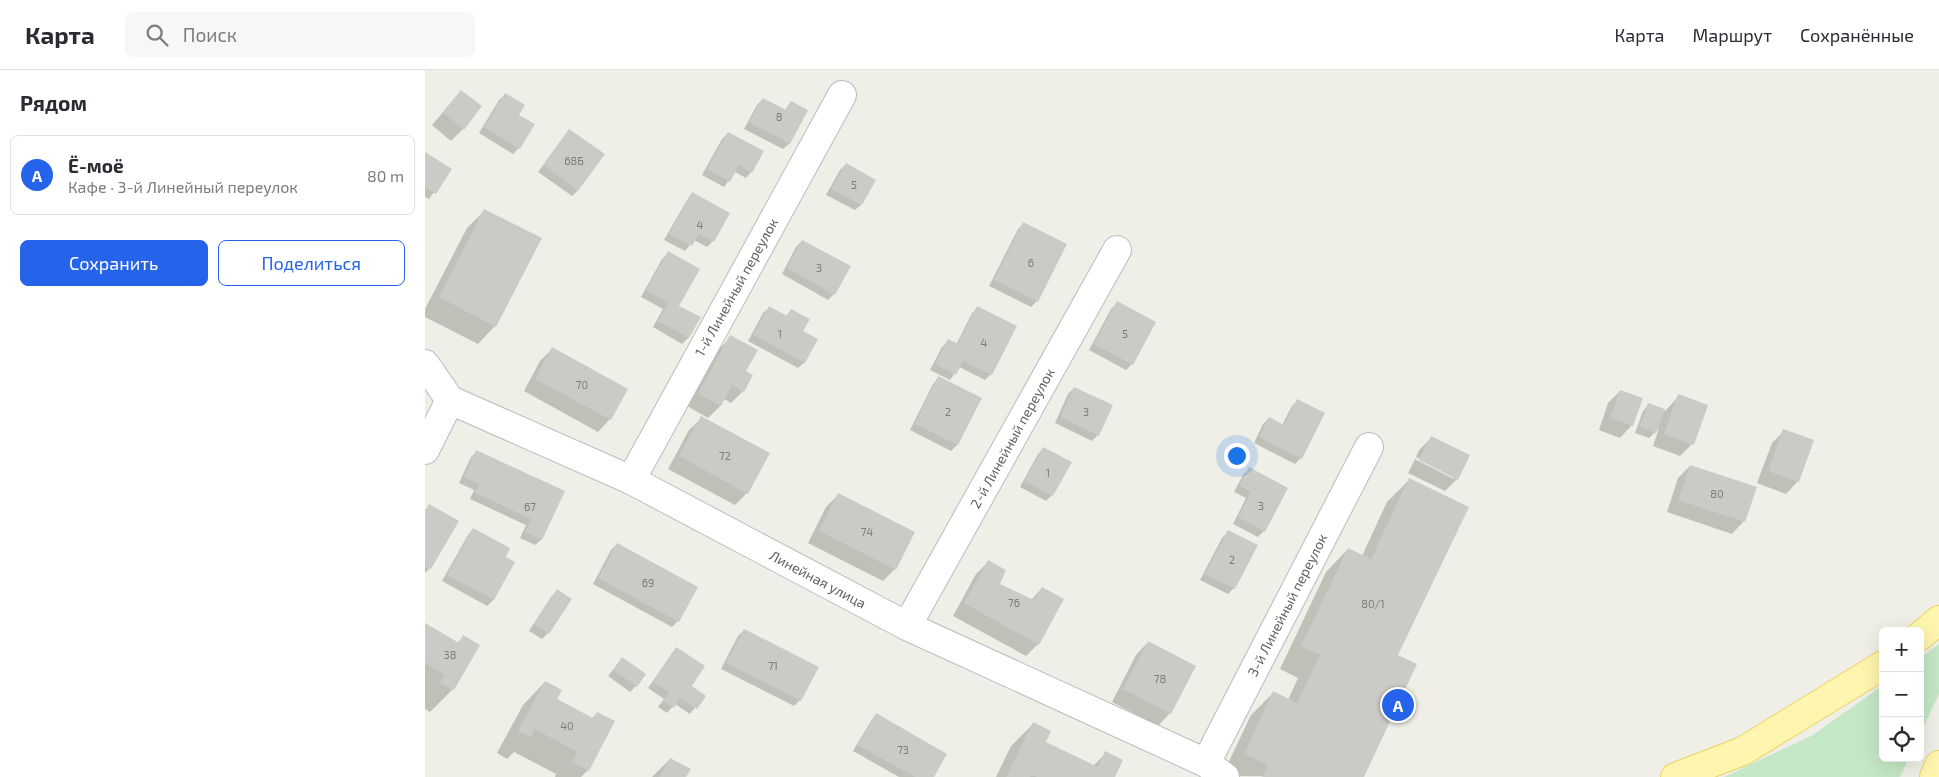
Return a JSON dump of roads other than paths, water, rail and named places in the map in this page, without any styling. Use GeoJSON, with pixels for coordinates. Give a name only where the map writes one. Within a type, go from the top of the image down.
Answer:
{"type":"FeatureCollection","features":[{"type":"Feature","properties":{"kind":"main road"},"geometry":{"type":"LineString","coordinates":[[1924,633],[1939,620]]}},
{"type":"Feature","properties":{"kind":"main road"},"geometry":{"type":"LineString","coordinates":[[1675,777],[1743,751],[1879,668]]}},
{"type":"Feature","properties":{"kind":"main road"},"geometry":{"type":"LineString","coordinates":[[1934,777],[1939,765]]}},
{"type":"Feature","properties":{"kind":"street","name":"1-й Линейный переулок"},"geometry":{"type":"LineString","coordinates":[[631,480],[842,95]]}},
{"type":"Feature","properties":{"kind":"street","name":"2-й Линейный переулок"},"geometry":{"type":"LineString","coordinates":[[907,626],[1117,250]]}},
{"type":"Feature","properties":{"kind":"street"},"geometry":{"type":"LineString","coordinates":[[425,364],[450,400],[425,450]]}},
{"type":"Feature","properties":{"kind":"street","name":"Линейная улица"},"geometry":{"type":"LineString","coordinates":[[450,400],[631,480],[907,626],[1215,770]]}},
{"type":"Feature","properties":{"kind":"street","name":"3-й Линейный переулок"},"geometry":{"type":"LineString","coordinates":[[1215,770],[1369,447]]}},
{"type":"Feature","properties":{"kind":"place","name":"Ё-моё"},"geometry":{"type":"Point","coordinates":[1398,705]}}]}
